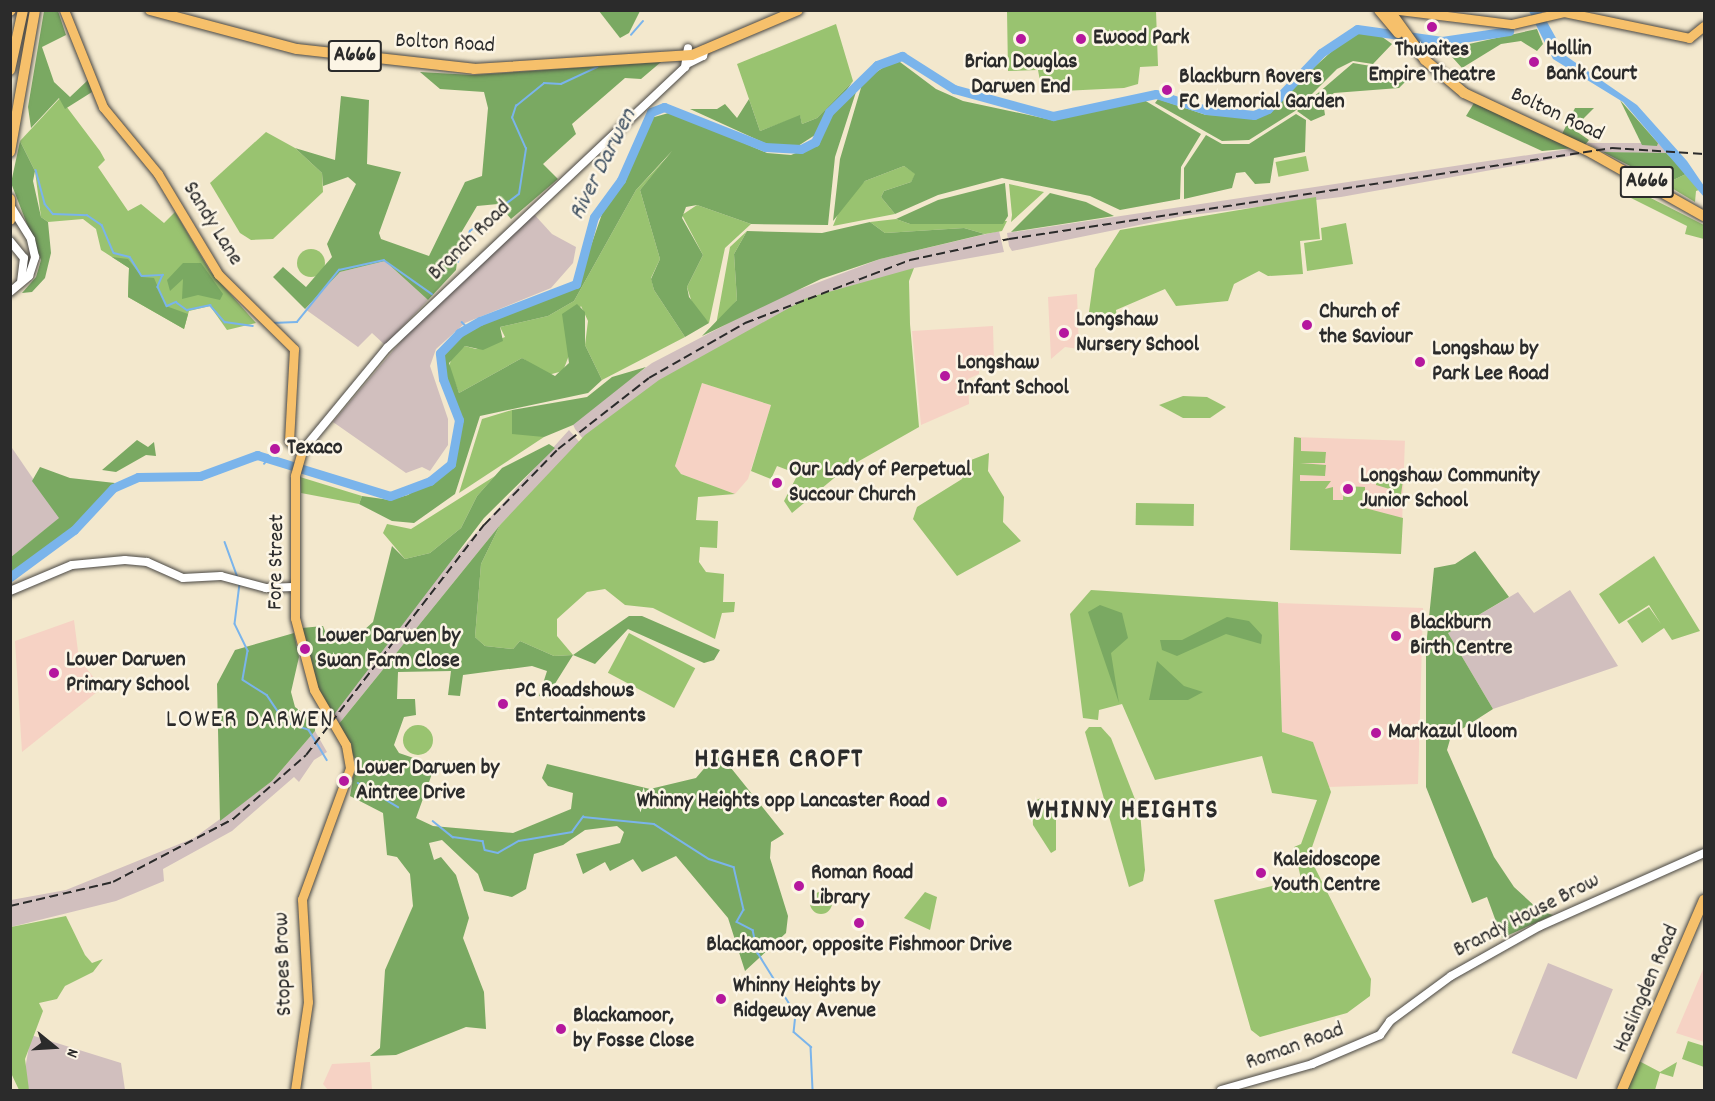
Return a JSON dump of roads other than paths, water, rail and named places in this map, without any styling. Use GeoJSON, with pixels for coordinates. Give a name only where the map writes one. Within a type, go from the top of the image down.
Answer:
{"type":"FeatureCollection","features":[{"type":"Feature","properties":{"kind":"highway"},"geometry":{"type":"LineString","coordinates":[[10,70],[23,10]]}},
{"type":"Feature","properties":{"kind":"highway"},"geometry":{"type":"LineString","coordinates":[[10,152],[35,10]]}},
{"type":"Feature","properties":{"kind":"highway","name":"Bolton Road"},"geometry":{"type":"LineString","coordinates":[[152,11],[297,49],[474,69],[682,55],[706,48],[798,10]]}},
{"type":"Feature","properties":{"kind":"highway","name":"Bolton Road"},"geometry":{"type":"LineString","coordinates":[[1390,10],[1394,22]]}},
{"type":"Feature","properties":{"kind":"highway","name":"Bolton Road"},"geometry":{"type":"LineString","coordinates":[[1379,11],[1394,22],[1464,93],[1592,153],[1704,216]]}},
{"type":"Feature","properties":{"kind":"highway","name":"Haslingden Road"},"geometry":{"type":"LineString","coordinates":[[1622,1090],[1704,900]]}},
{"type":"Feature","properties":{"kind":"main road","name":"Sandy Lane"},"geometry":{"type":"LineString","coordinates":[[64,10],[103,107],[158,174],[218,274],[294,349],[289,441],[302,451]]}},
{"type":"Feature","properties":{"kind":"main road"},"geometry":{"type":"LineString","coordinates":[[1379,11],[1390,10]]}},
{"type":"Feature","properties":{"kind":"main road"},"geometry":{"type":"LineString","coordinates":[[1399,10],[1512,24],[1564,12],[1689,38],[1704,26]]}},
{"type":"Feature","properties":{"kind":"main road","name":"Fore Street"},"geometry":{"type":"LineString","coordinates":[[302,451],[297,466],[299,515],[293,587],[299,639],[314,690],[342,736],[350,768],[340,807]]}},
{"type":"Feature","properties":{"kind":"main road","name":"Stopes Brow"},"geometry":{"type":"LineString","coordinates":[[295,1090],[308,1002],[302,899],[340,807]]}},
{"type":"Feature","properties":{"kind":"street"},"geometry":{"type":"LineString","coordinates":[[682,55],[701,58],[706,48]]}},
{"type":"Feature","properties":{"kind":"street","name":"Branch Road"},"geometry":{"type":"LineString","coordinates":[[302,451],[413,321],[678,72],[682,55]]}},
{"type":"Feature","properties":{"kind":"street"},"geometry":{"type":"LineString","coordinates":[[10,292],[32,269],[35,250],[11,209]]}},
{"type":"Feature","properties":{"kind":"street"},"geometry":{"type":"LineString","coordinates":[[10,241],[24,258],[19,285]]}},
{"type":"Feature","properties":{"kind":"street"},"geometry":{"type":"LineString","coordinates":[[10,591],[83,563],[147,562],[183,578],[221,576],[244,584],[293,587]]}},
{"type":"Feature","properties":{"kind":"street","name":"Brandy House Brow"},"geometry":{"type":"LineString","coordinates":[[1380,1035],[1390,1021],[1451,976],[1540,926],[1704,853]]}},
{"type":"Feature","properties":{"kind":"street","name":"Roman Road"},"geometry":{"type":"LineString","coordinates":[[1221,1090],[1312,1064],[1380,1035]]}},
{"type":"Feature","properties":{"kind":"water"},"geometry":{"type":"Polygon","coordinates":[[[1529,11],[1541,11],[1566,56],[1637,105],[1687,161],[1704,186],[1704,197],[1623,102],[1553,59],[1529,11]]]}},
{"type":"Feature","properties":{"kind":"waterway"},"geometry":{"type":"LineString","coordinates":[[631,35],[643,21]]}},
{"type":"Feature","properties":{"kind":"waterway","name":"River Darwen"},"geometry":{"type":"LineString","coordinates":[[10,577],[74,530],[113,488],[138,477],[200,476],[257,455],[390,496],[430,481],[451,464],[459,420],[443,379],[440,353],[459,333],[480,321],[576,284],[594,217],[621,180],[651,112],[664,107],[765,147],[801,149],[815,142],[829,112],[877,65],[902,56],[954,89],[1053,116],[1156,94],[1206,110],[1254,115],[1268,109],[1321,53],[1357,29],[1442,41],[1509,31]]}},
{"type":"Feature","properties":{"kind":"waterway"},"geometry":{"type":"LineString","coordinates":[[458,262],[470,231],[519,194],[526,149],[512,118],[516,106],[544,83],[561,84],[597,67]]}},
{"type":"Feature","properties":{"kind":"waterway"},"geometry":{"type":"LineString","coordinates":[[36,170],[45,204],[53,214],[87,215],[102,225],[114,253],[130,257],[142,276],[163,275],[158,287],[167,306],[176,302],[187,310],[210,305],[225,322],[253,326]]}},
{"type":"Feature","properties":{"kind":"waterway"},"geometry":{"type":"LineString","coordinates":[[272,323],[297,322],[339,270],[384,260],[432,294]]}},
{"type":"Feature","properties":{"kind":"waterway","name":"River Darwen"},"geometry":{"type":"LineString","coordinates":[[462,322],[468,328]]}},
{"type":"Feature","properties":{"kind":"waterway","name":"River Darwen"},"geometry":{"type":"LineString","coordinates":[[264,464],[270,457]]}},
{"type":"Feature","properties":{"kind":"waterway"},"geometry":{"type":"LineString","coordinates":[[225,542],[238,577]]}},
{"type":"Feature","properties":{"kind":"waterway"},"geometry":{"type":"LineString","coordinates":[[240,584],[235,624],[248,651],[243,680],[267,695],[285,722],[309,730],[327,760]]}},
{"type":"Feature","properties":{"kind":"waterway"},"geometry":{"type":"LineString","coordinates":[[358,783],[398,807]]}},
{"type":"Feature","properties":{"kind":"waterway"},"geometry":{"type":"LineString","coordinates":[[433,821],[453,837],[483,841],[485,850],[498,853],[519,841],[572,832],[583,817],[654,824],[709,859],[734,867],[744,910],[737,922],[753,930],[758,953],[796,1014],[794,1032],[811,1047],[813,1090]]}},
{"type":"Feature","properties":{"kind":"railway"},"geometry":{"type":"LineString","coordinates":[[10,906],[113,882],[233,819],[306,755],[484,525],[558,449],[649,378],[745,323],[910,260],[1009,239],[1612,148],[1704,154]]}},
{"type":"Feature","properties":{"kind":"place","name":"Thwaites Empire Theatre"},"geometry":{"type":"Point","coordinates":[1432,27]}},
{"type":"Feature","properties":{"kind":"place","name":"Brian Douglas Darwen End"},"geometry":{"type":"Point","coordinates":[1021,39]}},
{"type":"Feature","properties":{"kind":"place","name":"Ewood Park"},"geometry":{"type":"Point","coordinates":[1081,39]}},
{"type":"Feature","properties":{"kind":"place","name":"Hollin Bank Court"},"geometry":{"type":"Point","coordinates":[1534,62]}},
{"type":"Feature","properties":{"kind":"place","name":"Blackburn Rovers FC Memorial Garden"},"geometry":{"type":"Point","coordinates":[1167,90]}},
{"type":"Feature","properties":{"kind":"place","name":"Church of the Saviour"},"geometry":{"type":"Point","coordinates":[1307,325]}},
{"type":"Feature","properties":{"kind":"place","name":"Longshaw Nursery School"},"geometry":{"type":"Point","coordinates":[1064,333]}},
{"type":"Feature","properties":{"kind":"place","name":"Longshaw by Park Lee Road"},"geometry":{"type":"Point","coordinates":[1420,362]}},
{"type":"Feature","properties":{"kind":"place","name":"Longshaw Infant School"},"geometry":{"type":"Point","coordinates":[945,376]}},
{"type":"Feature","properties":{"kind":"place","name":"Texaco"},"geometry":{"type":"Point","coordinates":[275,449]}},
{"type":"Feature","properties":{"kind":"place","name":"Our Lady of Perpetual Succour Church"},"geometry":{"type":"Point","coordinates":[777,483]}},
{"type":"Feature","properties":{"kind":"place","name":"Longshaw Community Junior School"},"geometry":{"type":"Point","coordinates":[1348,489]}},
{"type":"Feature","properties":{"kind":"place","name":"Blackburn Birth Centre"},"geometry":{"type":"Point","coordinates":[1396,636]}},
{"type":"Feature","properties":{"kind":"place","name":"Lower Darwen by Swan Farm Close"},"geometry":{"type":"Point","coordinates":[305,649]}},
{"type":"Feature","properties":{"kind":"place","name":"Lower Darwen Primary School"},"geometry":{"type":"Point","coordinates":[54,673]}},
{"type":"Feature","properties":{"kind":"place","name":"PC Roadshows Entertainments"},"geometry":{"type":"Point","coordinates":[503,704]}},
{"type":"Feature","properties":{"kind":"place","name":"Markazul Uloom"},"geometry":{"type":"Point","coordinates":[1376,733]}},
{"type":"Feature","properties":{"kind":"place","name":"Lower Darwen by Aintree Drive"},"geometry":{"type":"Point","coordinates":[344,781]}},
{"type":"Feature","properties":{"kind":"place","name":"Whinny Heights opp Lancaster Road"},"geometry":{"type":"Point","coordinates":[942,802]}},
{"type":"Feature","properties":{"kind":"place","name":"Kaleidoscope Youth Centre"},"geometry":{"type":"Point","coordinates":[1261,873]}},
{"type":"Feature","properties":{"kind":"place","name":"Roman Road Library"},"geometry":{"type":"Point","coordinates":[799,886]}},
{"type":"Feature","properties":{"kind":"place","name":"Blackamoor, opposite Fishmoor Drive"},"geometry":{"type":"Point","coordinates":[859,923]}},
{"type":"Feature","properties":{"kind":"place","name":"Whinny Heights by Ridgeway Avenue"},"geometry":{"type":"Point","coordinates":[721,999]}},
{"type":"Feature","properties":{"kind":"place","name":"Blackamoor, by Fosse Close"},"geometry":{"type":"Point","coordinates":[561,1029]}},
{"type":"Feature","properties":{"kind":"district","name":"LOWER DARWEN"},"geometry":{"type":"Point","coordinates":[250,721]}},
{"type":"Feature","properties":{"kind":"district","name":"HIGHER CROFT"},"geometry":{"type":"Point","coordinates":[779,761]}},
{"type":"Feature","properties":{"kind":"district","name":"WHINNY HEIGHTS"},"geometry":{"type":"Point","coordinates":[1123,812]}}]}
